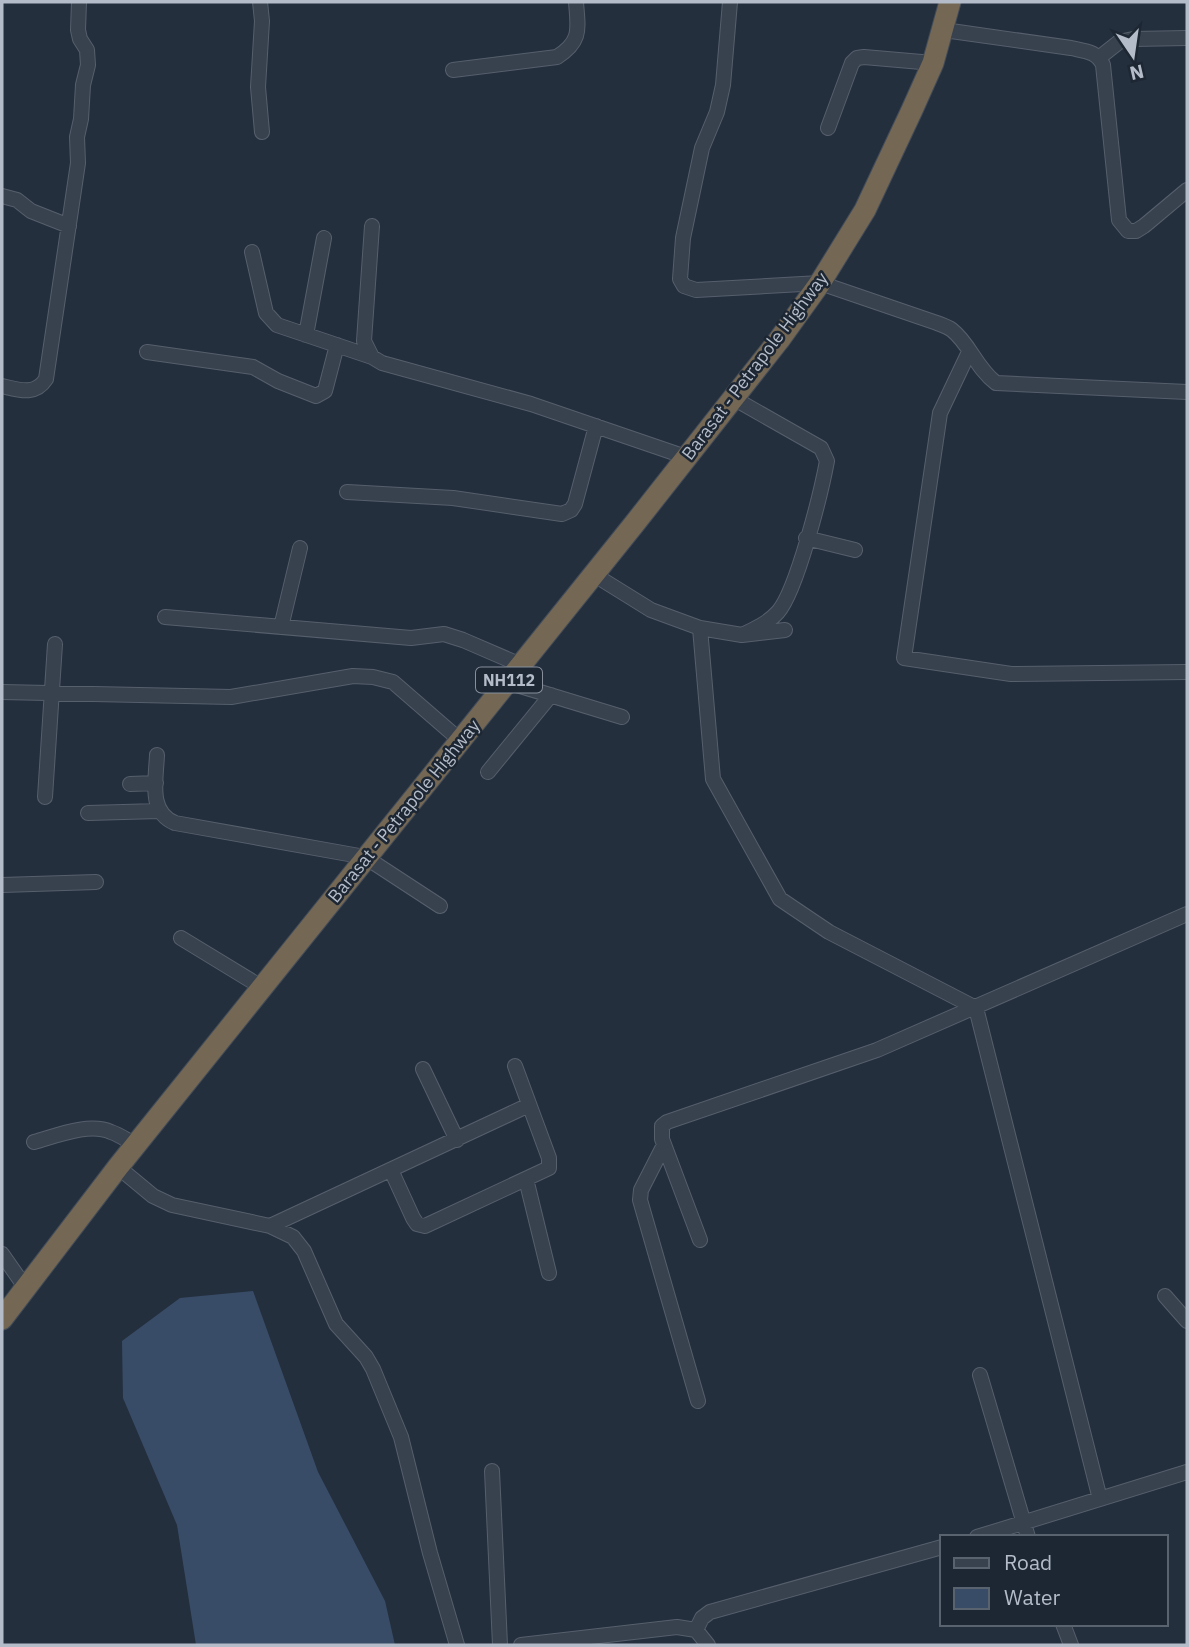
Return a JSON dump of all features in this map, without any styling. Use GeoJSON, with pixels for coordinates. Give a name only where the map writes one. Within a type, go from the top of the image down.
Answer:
{"type":"FeatureCollection","features":[{"type":"Feature","properties":{"kind":"highway","name":"Barasat - Petrapole Highway"},"geometry":{"type":"LineString","coordinates":[[2,1319],[118,1167],[461,741],[820,284],[865,210],[933,63],[950,2]]}},
{"type":"Feature","properties":{"kind":"street"},"geometry":{"type":"LineString","coordinates":[[2,386],[34,391],[41,387],[46,379],[78,163],[77,137],[88,65],[87,50],[78,30],[79,2]]}},
{"type":"Feature","properties":{"kind":"street"},"geometry":{"type":"LineString","coordinates":[[260,2],[262,21],[258,87],[261,132]]}},
{"type":"Feature","properties":{"kind":"street"},"geometry":{"type":"LineString","coordinates":[[453,70],[557,57],[570,49],[576,40],[576,2]]}},
{"type":"Feature","properties":{"kind":"street"},"geometry":{"type":"LineString","coordinates":[[730,2],[723,85],[717,113],[702,148],[683,238],[680,279],[684,286],[696,290],[820,284],[952,330],[987,376],[996,383],[1187,392]]}},
{"type":"Feature","properties":{"kind":"street"},"geometry":{"type":"LineString","coordinates":[[944,30],[1071,48],[1100,57],[1104,65],[1119,220],[1128,230],[1136,231],[1187,190]]}},
{"type":"Feature","properties":{"kind":"street"},"geometry":{"type":"LineString","coordinates":[[1100,57],[1119,42],[1133,38],[1187,38]]}},
{"type":"Feature","properties":{"kind":"street"},"geometry":{"type":"LineString","coordinates":[[828,128],[856,58],[933,63]]}},
{"type":"Feature","properties":{"kind":"street"},"geometry":{"type":"LineString","coordinates":[[2,196],[17,200],[31,211],[69,226]]}},
{"type":"Feature","properties":{"kind":"street"},"geometry":{"type":"LineString","coordinates":[[372,226],[364,341],[372,357]]}},
{"type":"Feature","properties":{"kind":"street"},"geometry":{"type":"LineString","coordinates":[[306,335],[324,238]]}},
{"type":"Feature","properties":{"kind":"street"},"geometry":{"type":"LineString","coordinates":[[252,252],[266,313],[277,325],[372,357],[382,363],[531,404],[686,457]]}},
{"type":"Feature","properties":{"kind":"street"},"geometry":{"type":"LineString","coordinates":[[147,352],[253,367],[278,381],[316,396],[325,391],[337,345]]}},
{"type":"Feature","properties":{"kind":"street"},"geometry":{"type":"LineString","coordinates":[[969,352],[940,413],[904,658],[1011,674],[1187,672]]}},
{"type":"Feature","properties":{"kind":"street"},"geometry":{"type":"LineString","coordinates":[[733,398],[821,448],[826,454],[825,470],[786,602],[767,623],[742,635]]}},
{"type":"Feature","properties":{"kind":"street"},"geometry":{"type":"LineString","coordinates":[[347,492],[453,498],[562,514],[571,510],[575,504],[596,426]]}},
{"type":"Feature","properties":{"kind":"street"},"geometry":{"type":"LineString","coordinates":[[806,538],[855,550]]}},
{"type":"Feature","properties":{"kind":"street"},"geometry":{"type":"LineString","coordinates":[[281,627],[300,548]]}},
{"type":"Feature","properties":{"kind":"street"},"geometry":{"type":"LineString","coordinates":[[593,574],[652,610],[700,628],[742,635],[785,630]]}},
{"type":"Feature","properties":{"kind":"street"},"geometry":{"type":"LineString","coordinates":[[165,617],[411,638],[444,634],[463,640],[551,695],[622,717]]}},
{"type":"Feature","properties":{"kind":"street"},"geometry":{"type":"LineString","coordinates":[[700,628],[713,779],[780,899],[829,932],[976,1008],[1100,1499]]}},
{"type":"Feature","properties":{"kind":"street"},"geometry":{"type":"LineString","coordinates":[[45,797],[55,644]]}},
{"type":"Feature","properties":{"kind":"street"},"geometry":{"type":"LineString","coordinates":[[2,692],[231,697],[353,676],[373,677],[393,682],[461,741]]}},
{"type":"Feature","properties":{"kind":"street"},"geometry":{"type":"LineString","coordinates":[[488,772],[551,695]]}},
{"type":"Feature","properties":{"kind":"street"},"geometry":{"type":"LineString","coordinates":[[157,755],[159,811],[164,818],[175,823],[365,858],[440,906]]}},
{"type":"Feature","properties":{"kind":"street"},"geometry":{"type":"LineString","coordinates":[[130,784],[156,783]]}},
{"type":"Feature","properties":{"kind":"street"},"geometry":{"type":"LineString","coordinates":[[88,813],[159,811]]}},
{"type":"Feature","properties":{"kind":"street"},"geometry":{"type":"LineString","coordinates":[[2,885],[96,882]]}},
{"type":"Feature","properties":{"kind":"street"},"geometry":{"type":"LineString","coordinates":[[700,1240],[664,1145],[661,1133],[662,1126],[667,1122],[877,1050],[1187,914]]}},
{"type":"Feature","properties":{"kind":"street"},"geometry":{"type":"LineString","coordinates":[[181,938],[263,988]]}},
{"type":"Feature","properties":{"kind":"street"},"geometry":{"type":"LineString","coordinates":[[391,1170],[413,1218],[417,1224],[425,1226],[549,1168],[550,1163],[515,1066]]}},
{"type":"Feature","properties":{"kind":"street"},"geometry":{"type":"LineString","coordinates":[[423,1069],[457,1140]]}},
{"type":"Feature","properties":{"kind":"street"},"geometry":{"type":"LineString","coordinates":[[270,1226],[530,1105]]}},
{"type":"Feature","properties":{"kind":"street"},"geometry":{"type":"LineString","coordinates":[[34,1142],[88,1129],[100,1129],[136,1145]]}},
{"type":"Feature","properties":{"kind":"street"},"geometry":{"type":"LineString","coordinates":[[664,1145],[641,1190],[640,1200],[698,1401]]}},
{"type":"Feature","properties":{"kind":"street"},"geometry":{"type":"LineString","coordinates":[[118,1167],[153,1196],[172,1205],[270,1226],[293,1237],[304,1251],[336,1324],[366,1357],[373,1369],[401,1437],[433,1565],[457,1645]]}},
{"type":"Feature","properties":{"kind":"street"},"geometry":{"type":"LineString","coordinates":[[526,1179],[549,1273]]}},
{"type":"Feature","properties":{"kind":"street"},"geometry":{"type":"LineString","coordinates":[[2,1254],[25,1287]]}},
{"type":"Feature","properties":{"kind":"street"},"geometry":{"type":"LineString","coordinates":[[1165,1296],[1187,1321]]}},
{"type":"Feature","properties":{"kind":"street"},"geometry":{"type":"LineString","coordinates":[[980,1375],[1026,1530]]}},
{"type":"Feature","properties":{"kind":"street"},"geometry":{"type":"LineString","coordinates":[[492,1471],[499,1645]]}},
{"type":"Feature","properties":{"kind":"street"},"geometry":{"type":"LineString","coordinates":[[991,1535],[1026,1530],[1100,1499],[1187,1472]]}},
{"type":"Feature","properties":{"kind":"street"},"geometry":{"type":"LineString","coordinates":[[696,1630],[702,1618],[710,1612],[940,1548]]}},
{"type":"Feature","properties":{"kind":"street"},"geometry":{"type":"LineString","coordinates":[[1064,1626],[1072,1645]]}},
{"type":"Feature","properties":{"kind":"street"},"geometry":{"type":"LineString","coordinates":[[521,1645],[677,1627],[696,1630],[708,1645]]}},
{"type":"Feature","properties":{"kind":"water"},"geometry":{"type":"Polygon","coordinates":[[[253,1291],[318,1472],[385,1601],[395,1645],[196,1645],[177,1525],[123,1398],[122,1341],[180,1298],[253,1291]]]}}]}
